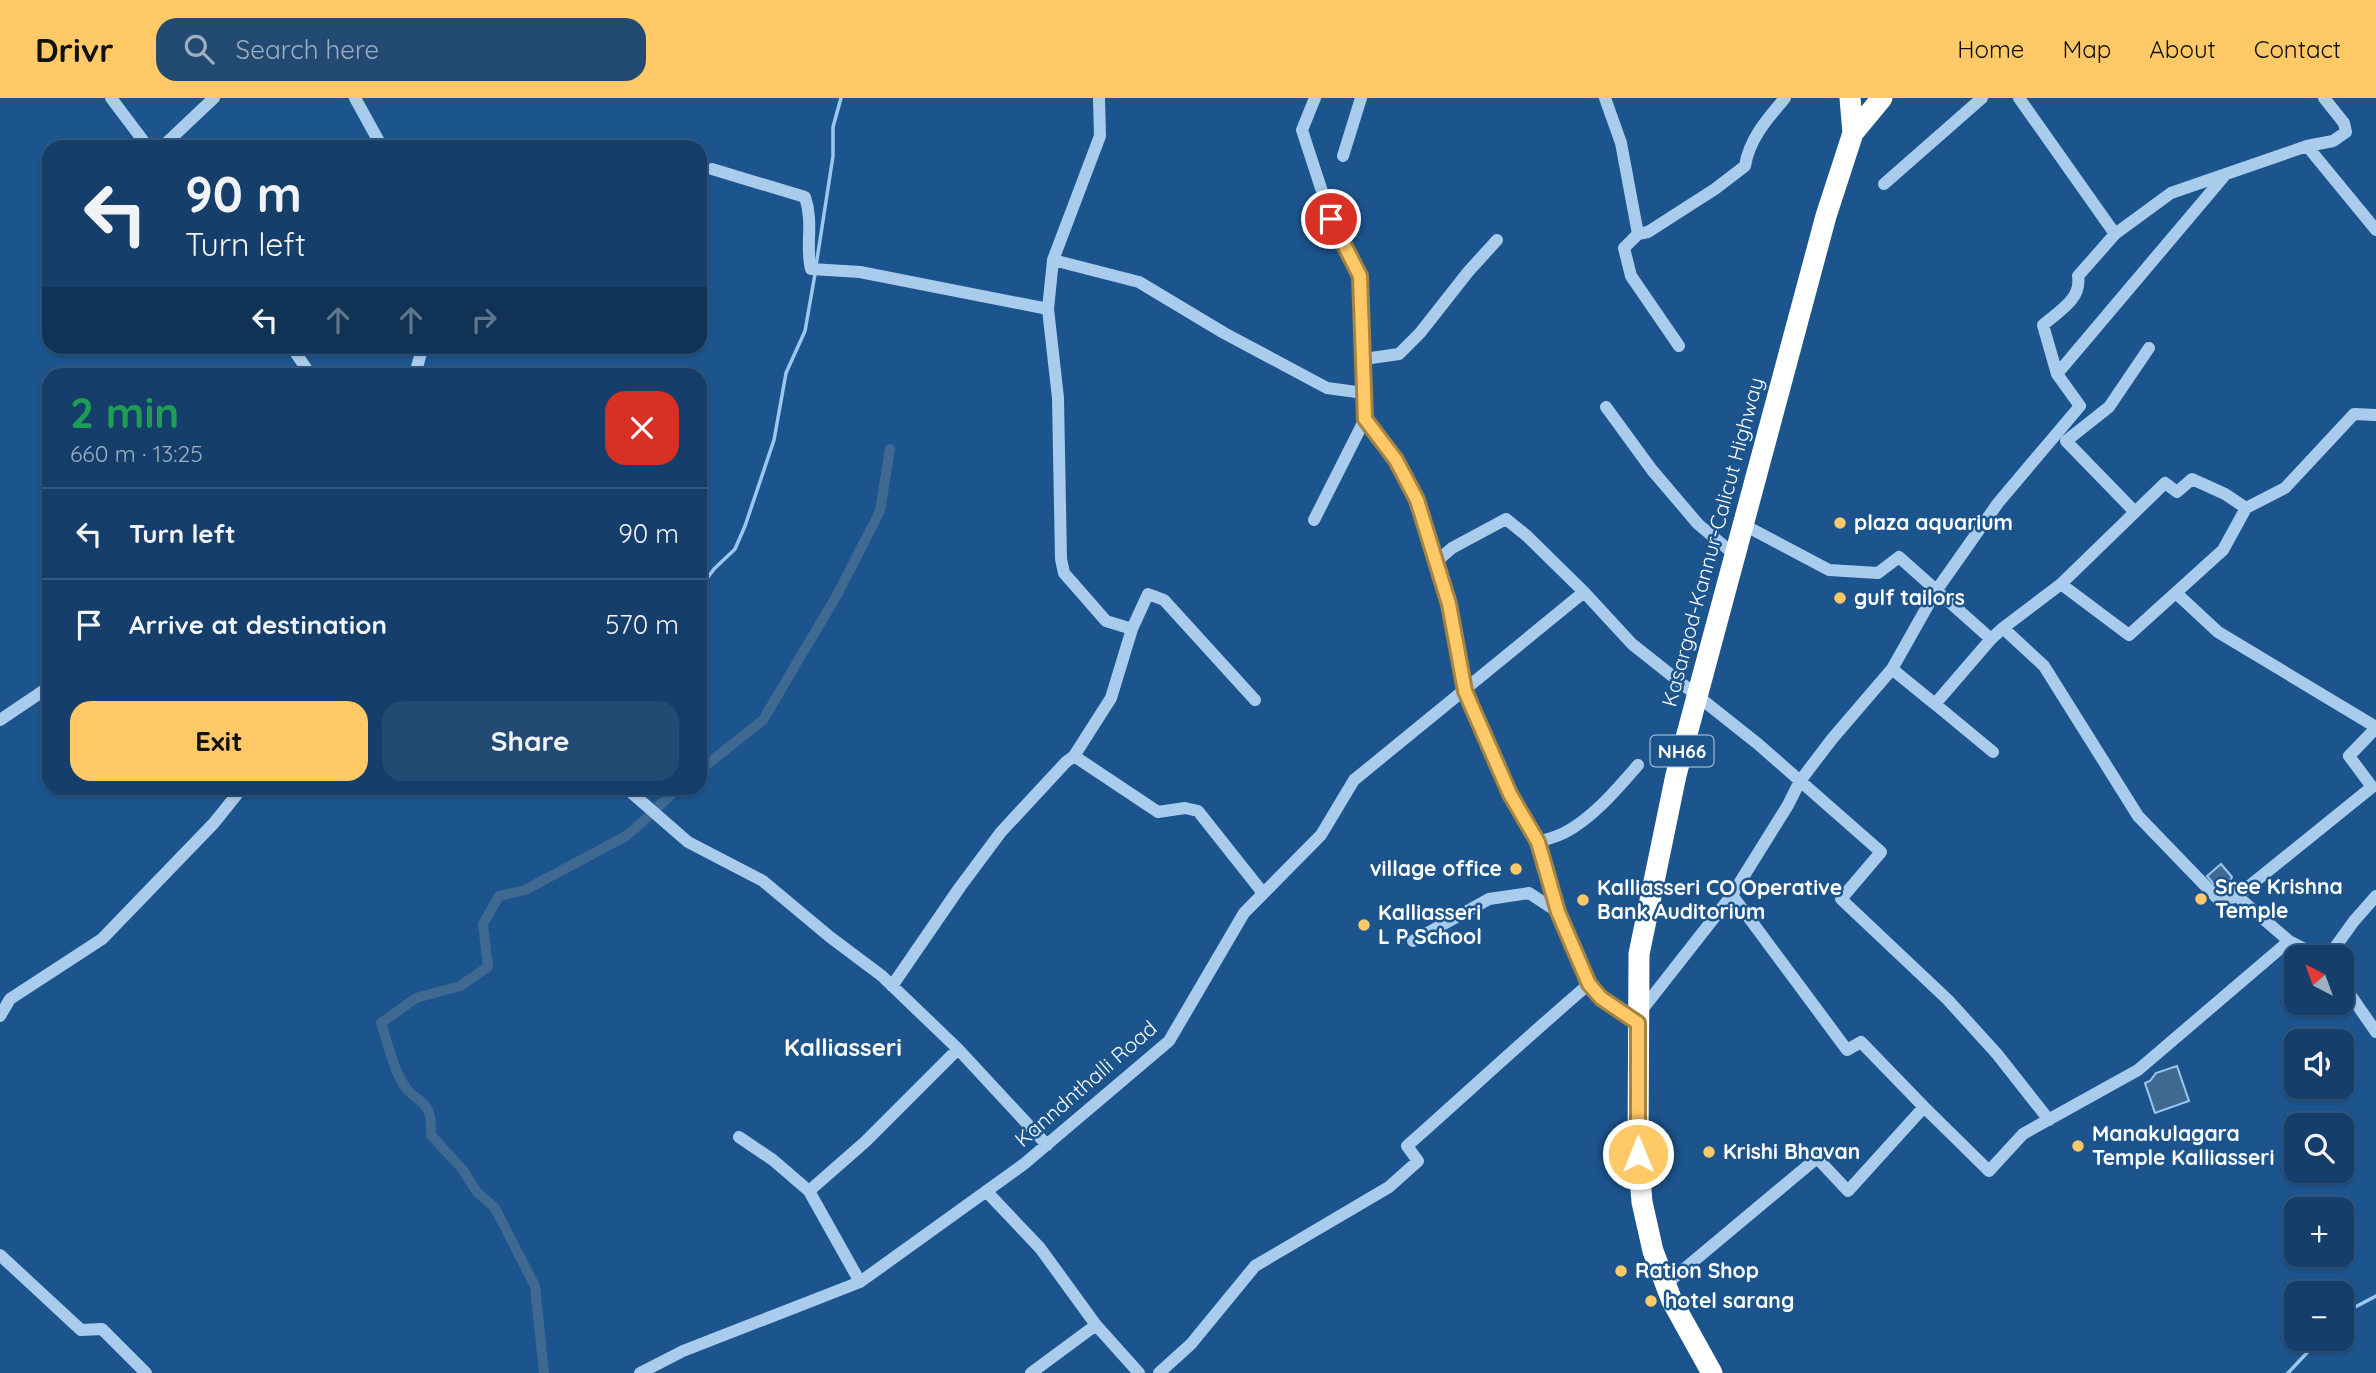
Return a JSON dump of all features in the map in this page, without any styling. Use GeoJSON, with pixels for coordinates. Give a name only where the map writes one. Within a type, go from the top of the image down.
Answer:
{"type":"FeatureCollection","features":[{"type":"Feature","properties":{"kind":"highway","name":"Kasargod-Kannur-Calicut Highway"},"geometry":{"type":"LineString","coordinates":[[1850,98],[1853,133]]}},
{"type":"Feature","properties":{"kind":"highway","name":"Kasargod-Kannur-Calicut Highway"},"geometry":{"type":"LineString","coordinates":[[1712,1373],[1665,1285],[1653,1251],[1642,1202],[1638,1154],[1639,954],[1675,775],[1744,525],[1793,332],[1853,133],[1882,98]]}},
{"type":"Feature","properties":{"kind":"street"},"geometry":{"type":"LineString","coordinates":[[111,98],[143,140]]}},
{"type":"Feature","properties":{"kind":"street"},"geometry":{"type":"LineString","coordinates":[[169,140],[214,98]]}},
{"type":"Feature","properties":{"kind":"street"},"geometry":{"type":"LineString","coordinates":[[355,98],[378,140]]}},
{"type":"Feature","properties":{"kind":"street"},"geometry":{"type":"LineString","coordinates":[[1098,98],[1100,136],[1053,260],[1048,309],[1058,398],[1061,559],[1064,573],[1106,621],[1132,629]]}},
{"type":"Feature","properties":{"kind":"street"},"geometry":{"type":"LineString","coordinates":[[1314,520],[1365,419],[1360,276],[1331,219],[1302,130],[1315,98]]}},
{"type":"Feature","properties":{"kind":"street"},"geometry":{"type":"LineString","coordinates":[[1343,156],[1361,98]]}},
{"type":"Feature","properties":{"kind":"street"},"geometry":{"type":"LineString","coordinates":[[1605,98],[1621,143],[1638,234]]}},
{"type":"Feature","properties":{"kind":"street"},"geometry":{"type":"LineString","coordinates":[[1679,346],[1631,276],[1624,248],[1638,234],[1648,232],[1715,189],[1745,166],[1746,156],[1763,123],[1785,98]]}},
{"type":"Feature","properties":{"kind":"street"},"geometry":{"type":"LineString","coordinates":[[1884,184],[1982,98]]}},
{"type":"Feature","properties":{"kind":"street"},"geometry":{"type":"LineString","coordinates":[[2019,98],[2115,234]]}},
{"type":"Feature","properties":{"kind":"street"},"geometry":{"type":"LineString","coordinates":[[1365,419],[1396,460],[1417,500],[1449,604],[1465,691],[1510,794],[1538,842],[1558,912],[1589,984],[1601,998],[1638,1018],[1732,895],[1788,805],[1800,780],[1892,669],[1936,591],[1998,503],[2080,405],[2057,374],[2043,325],[2078,294],[2078,276],[2115,234],[2171,193],[2307,146],[2333,141],[2346,132],[2344,123],[2326,99]]}},
{"type":"Feature","properties":{"kind":"street"},"geometry":{"type":"LineString","coordinates":[[2307,146],[2376,230]]}},
{"type":"Feature","properties":{"kind":"street"},"geometry":{"type":"LineString","coordinates":[[712,169],[805,197],[811,234],[809,252],[817,269],[860,272],[1048,309]]}},
{"type":"Feature","properties":{"kind":"street"},"geometry":{"type":"LineString","coordinates":[[2057,374],[2226,174]]}},
{"type":"Feature","properties":{"kind":"street"},"geometry":{"type":"LineString","coordinates":[[1364,359],[1399,354],[1420,334],[1468,272],[1497,240]]}},
{"type":"Feature","properties":{"kind":"street"},"geometry":{"type":"LineString","coordinates":[[1053,260],[1139,282],[1224,333],[1327,388],[1364,393]]}},
{"type":"Feature","properties":{"kind":"street"},"geometry":{"type":"LineString","coordinates":[[2134,511],[2066,441],[2109,407],[2149,348]]}},
{"type":"Feature","properties":{"kind":"street"},"geometry":{"type":"LineString","coordinates":[[1606,407],[1652,470],[1698,524],[1735,556]]}},
{"type":"Feature","properties":{"kind":"street"},"geometry":{"type":"LineString","coordinates":[[2061,584],[2129,635],[2223,550],[2246,508],[2285,488],[2354,414],[2376,415]]}},
{"type":"Feature","properties":{"kind":"street"},"geometry":{"type":"LineString","coordinates":[[1935,704],[1991,639],[2061,584],[2165,483],[2177,492],[2192,479],[2225,494],[2246,508]]}},
{"type":"Feature","properties":{"kind":"street"},"geometry":{"type":"LineString","coordinates":[[1437,561],[1452,548],[1506,519],[1584,592],[1632,645],[1800,780],[1881,852],[1840,899],[1948,1000],[1997,1054],[2049,1120]]}},
{"type":"Feature","properties":{"kind":"street"},"geometry":{"type":"LineString","coordinates":[[1744,525],[1829,570],[1878,573],[1899,557],[1991,639]]}},
{"type":"Feature","properties":{"kind":"street","name":"Kanndnthalli Road"},"geometry":{"type":"LineString","coordinates":[[640,1373],[683,1351],[860,1282],[1047,1145],[1169,1041],[1244,913],[1321,835],[1354,780],[1584,592]]}},
{"type":"Feature","properties":{"kind":"street"},"geometry":{"type":"LineString","coordinates":[[2003,628],[2044,666],[2138,816],[2221,902],[2237,896],[2372,787],[2349,756],[2376,727],[2218,632],[2176,593]]}},
{"type":"Feature","properties":{"kind":"street"},"geometry":{"type":"LineString","coordinates":[[892,986],[1001,832],[1074,756],[1111,698],[1132,629],[1147,594],[1164,600],[1255,700]]}},
{"type":"Feature","properties":{"kind":"street"},"geometry":{"type":"LineString","coordinates":[[1892,669],[1993,752]]}},
{"type":"Feature","properties":{"kind":"street"},"geometry":{"type":"LineString","coordinates":[[0,720],[42,692]]}},
{"type":"Feature","properties":{"kind":"street"},"geometry":{"type":"LineString","coordinates":[[1074,756],[1157,813],[1185,808],[1198,811],[1263,893]]}},
{"type":"Feature","properties":{"kind":"street"},"geometry":{"type":"LineString","coordinates":[[1538,842],[1566,832],[1597,808],[1638,765]]}},
{"type":"Feature","properties":{"kind":"street"},"geometry":{"type":"LineString","coordinates":[[0,1016],[10,999],[102,939],[214,823],[236,795]]}},
{"type":"Feature","properties":{"kind":"street"},"geometry":{"type":"LineString","coordinates":[[634,795],[688,842],[763,881],[892,986],[958,1049],[1047,1145]]}},
{"type":"Feature","properties":{"kind":"street"},"geometry":{"type":"LineString","coordinates":[[1413,941],[1489,899],[1529,893],[1558,912]]}},
{"type":"Feature","properties":{"kind":"street"},"geometry":{"type":"LineString","coordinates":[[1732,895],[1847,1050],[1861,1042],[1989,1171],[2023,1134],[2138,1070],[2289,941]]}},
{"type":"Feature","properties":{"kind":"street"},"geometry":{"type":"LineString","coordinates":[[2237,896],[2297,945]]}},
{"type":"Feature","properties":{"kind":"street"},"geometry":{"type":"LineString","coordinates":[[2337,945],[2376,896]]}},
{"type":"Feature","properties":{"kind":"street"},"geometry":{"type":"LineString","coordinates":[[1159,1373],[1191,1344],[1255,1266],[1389,1187],[1418,1161],[1407,1146],[1519,1043],[1589,984]]}},
{"type":"Feature","properties":{"kind":"street"},"geometry":{"type":"LineString","coordinates":[[2354,1000],[2376,1032]]}},
{"type":"Feature","properties":{"kind":"street"},"geometry":{"type":"LineString","coordinates":[[809,1191],[865,1142],[958,1049]]}},
{"type":"Feature","properties":{"kind":"street"},"geometry":{"type":"LineString","coordinates":[[1665,1285],[1817,1158],[1848,1191],[1924,1107]]}},
{"type":"Feature","properties":{"kind":"street"},"geometry":{"type":"LineString","coordinates":[[739,1137],[773,1160],[809,1191],[860,1282]]}},
{"type":"Feature","properties":{"kind":"street"},"geometry":{"type":"LineString","coordinates":[[986,1191],[1040,1248],[1096,1325],[1139,1373]]}},
{"type":"Feature","properties":{"kind":"street"},"geometry":{"type":"LineString","coordinates":[[0,1255],[81,1330],[102,1329],[146,1373]]}},
{"type":"Feature","properties":{"kind":"street"},"geometry":{"type":"LineString","coordinates":[[1031,1373],[1096,1325]]}},
{"type":"Feature","properties":{"kind":"water"},"geometry":{"type":"Polygon","coordinates":[[[2221,864],[2232,877],[2230,881],[2236,887],[2232,891],[2216,887],[2207,876],[2221,864]]]}},
{"type":"Feature","properties":{"kind":"water"},"geometry":{"type":"Polygon","coordinates":[[[2177,1066],[2189,1101],[2155,1113],[2145,1083],[2156,1073],[2177,1066]]]}},
{"type":"Feature","properties":{"kind":"waterway"},"geometry":{"type":"LineString","coordinates":[[816,266],[833,156],[833,127],[841,98]]}},
{"type":"Feature","properties":{"kind":"waterway"},"geometry":{"type":"LineString","coordinates":[[707,578],[735,549],[745,526],[774,440],[786,373],[805,331],[815,274]]}},
{"type":"Feature","properties":{"kind":"waterway"},"geometry":{"type":"LineString","coordinates":[[707,764],[763,720],[837,595],[880,511],[890,449]]}},
{"type":"Feature","properties":{"kind":"waterway"},"geometry":{"type":"LineString","coordinates":[[659,806],[671,795]]}},
{"type":"Feature","properties":{"kind":"waterway"},"geometry":{"type":"LineString","coordinates":[[544,1373],[535,1286],[495,1208],[477,1192],[463,1170],[431,1135],[429,1112],[404,1086],[391,1057],[381,1023],[416,998],[460,986],[488,967],[483,924],[499,896],[525,890],[626,836],[648,817]]}},
{"type":"Feature","properties":{"kind":"waterway"},"geometry":{"type":"LineString","coordinates":[[2354,1308],[2376,1296]]}},
{"type":"Feature","properties":{"kind":"waterway"},"geometry":{"type":"LineString","coordinates":[[2288,1373],[2309,1351]]}},
{"type":"Feature","properties":{"kind":"place","name":"plaza aquarium"},"geometry":{"type":"Point","coordinates":[1840,523]}},
{"type":"Feature","properties":{"kind":"place","name":"gulf tailors"},"geometry":{"type":"Point","coordinates":[1840,598]}},
{"type":"Feature","properties":{"kind":"place","name":"village office"},"geometry":{"type":"Point","coordinates":[1516,869]}},
{"type":"Feature","properties":{"kind":"place","name":"Sree Krishna Temple"},"geometry":{"type":"Point","coordinates":[2201,899]}},
{"type":"Feature","properties":{"kind":"place","name":"Kalliasseri CO Operative Bank Auditorium"},"geometry":{"type":"Point","coordinates":[1583,900]}},
{"type":"Feature","properties":{"kind":"place","name":"Kalliasseri L P School"},"geometry":{"type":"Point","coordinates":[1364,925]}},
{"type":"Feature","properties":{"kind":"place","name":"Manakulagara Temple Kalliasseri"},"geometry":{"type":"Point","coordinates":[2078,1146]}},
{"type":"Feature","properties":{"kind":"place","name":"Krishi Bhavan"},"geometry":{"type":"Point","coordinates":[1709,1152]}},
{"type":"Feature","properties":{"kind":"place","name":"Ration Shop"},"geometry":{"type":"Point","coordinates":[1621,1271]}},
{"type":"Feature","properties":{"kind":"place","name":"hotel sarang"},"geometry":{"type":"Point","coordinates":[1651,1301]}},
{"type":"Feature","properties":{"kind":"district","name":"Kalliasseri"},"geometry":{"type":"Point","coordinates":[843,1048]}},
{"type":"Feature","properties":{"kind":"route"},"geometry":{"type":"LineString","coordinates":[[1331,219],[1360,276],[1365,419],[1396,460],[1417,500],[1449,604],[1465,691],[1510,794],[1538,842],[1558,912],[1589,984],[1601,998],[1638,1023],[1638,1154]]}}]}
